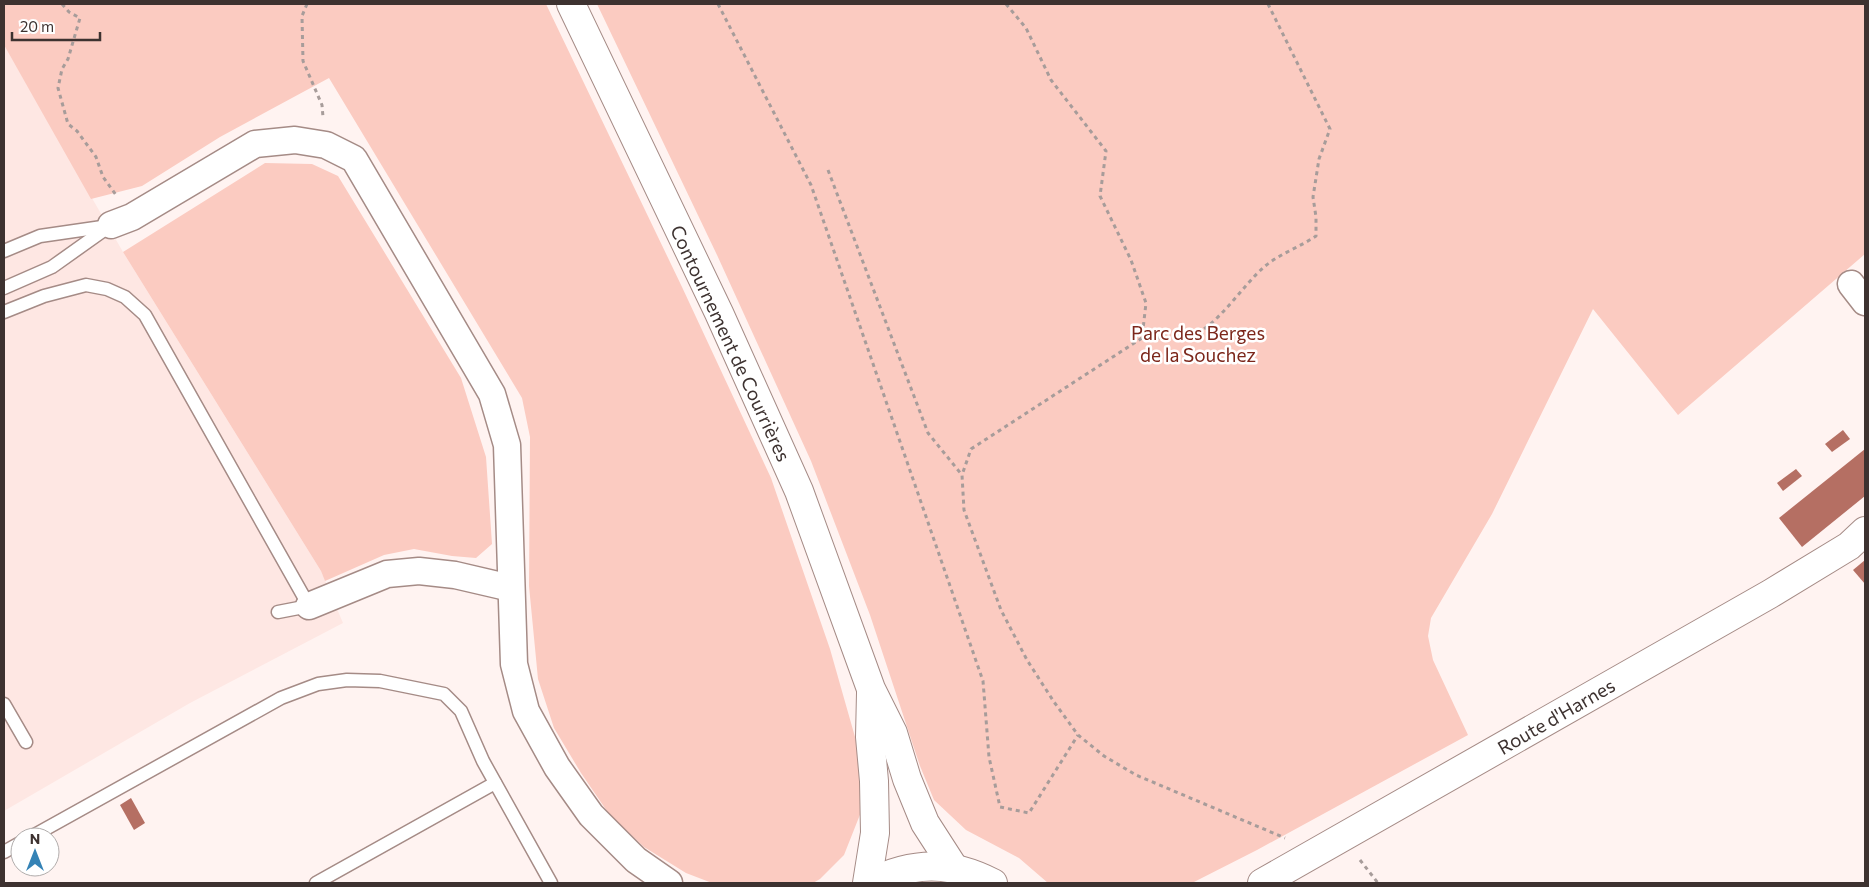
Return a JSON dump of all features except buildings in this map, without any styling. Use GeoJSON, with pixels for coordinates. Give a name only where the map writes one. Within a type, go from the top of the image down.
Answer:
{"type":"FeatureCollection","features":[{"type":"Feature","properties":{"kind":"street","name":"Contournement de Courrières"},"geometry":{"type":"LineString","coordinates":[[571,4],[718,313],[800,491],[871,690],[893,733],[907,779],[925,823],[954,868]]}},
{"type":"Feature","properties":{"kind":"street"},"geometry":{"type":"LineString","coordinates":[[122,221],[255,144],[295,140],[326,145],[354,159],[492,394],[507,445],[514,664],[526,711],[557,767],[591,815],[636,860],[669,883]]}},
{"type":"Feature","properties":{"kind":"street","name":"Route d'Harnes"},"geometry":{"type":"LineString","coordinates":[[1262,883],[1770,594],[1857,538]]}},
{"type":"Feature","properties":{"kind":"street"},"geometry":{"type":"LineString","coordinates":[[308,606],[387,574],[419,571],[456,575],[511,588]]}},
{"type":"Feature","properties":{"kind":"street","name":"Contournement de Courrières"},"geometry":{"type":"LineString","coordinates":[[869,883],[875,833],[874,781],[870,737],[871,690]]}},
{"type":"Feature","properties":{"kind":"street"},"geometry":{"type":"LineString","coordinates":[[869,883],[887,874],[909,868],[931,866],[954,868],[975,874],[992,883]]}},
{"type":"Feature","properties":{"kind":"lane"},"geometry":{"type":"LineString","coordinates":[[4,251],[40,236],[122,221]]}},
{"type":"Feature","properties":{"kind":"lane"},"geometry":{"type":"LineString","coordinates":[[4,288],[52,267],[122,221]]}},
{"type":"Feature","properties":{"kind":"lane"},"geometry":{"type":"LineString","coordinates":[[4,312],[44,296],[86,285],[107,289],[125,297],[145,315],[308,606],[278,612]]}},
{"type":"Feature","properties":{"kind":"lane"},"geometry":{"type":"LineString","coordinates":[[49,827],[281,698],[318,684],[347,680],[380,681],[444,694],[461,711],[483,761],[551,883]]}},
{"type":"Feature","properties":{"kind":"lane"},"geometry":{"type":"LineString","coordinates":[[4,704],[26,742]]}},
{"type":"Feature","properties":{"kind":"lane"},"geometry":{"type":"LineString","coordinates":[[316,883],[495,783]]}},
{"type":"Feature","properties":{"kind":"path"},"geometry":{"type":"LineString","coordinates":[[62,4],[69,12],[80,18],[68,59],[62,69],[58,88],[68,124],[77,131],[96,157],[122,221]]}},
{"type":"Feature","properties":{"kind":"path"},"geometry":{"type":"LineString","coordinates":[[307,4],[302,16],[303,61],[322,105],[326,145]]}},
{"type":"Feature","properties":{"kind":"path"},"geometry":{"type":"LineString","coordinates":[[718,4],[811,185],[983,681],[989,757],[1000,808],[1029,813],[1078,735]]}},
{"type":"Feature","properties":{"kind":"path"},"geometry":{"type":"LineString","coordinates":[[1006,4],[1026,28],[1051,80],[1106,151],[1100,196],[1131,260],[1146,303],[1142,338]]}},
{"type":"Feature","properties":{"kind":"path"},"geometry":{"type":"LineString","coordinates":[[1268,4],[1330,129],[1319,159],[1313,198],[1316,236],[1265,266],[1219,317],[1194,334],[1168,338],[1142,338],[971,449],[962,475],[964,510],[1001,610],[1027,660],[1078,735],[1104,756],[1136,775],[1319,851]]}},
{"type":"Feature","properties":{"kind":"path"},"geometry":{"type":"LineString","coordinates":[[828,170],[928,433],[962,475]]}},
{"type":"Feature","properties":{"kind":"shaded area"},"geometry":{"type":"Polygon","coordinates":[[[4,45],[123,252],[321,571],[343,623],[190,703],[4,811],[4,45]]]}},
{"type":"Feature","properties":{"kind":"green space"},"geometry":{"type":"Polygon","coordinates":[[[4,4],[546,4],[682,287],[771,478],[830,649],[857,744],[863,807],[844,855],[820,879],[813,883],[712,883],[686,873],[644,847],[609,814],[581,773],[554,728],[538,679],[529,586],[530,437],[522,398],[329,78],[220,137],[142,186],[91,199],[4,45],[4,4]]]}},
{"type":"Feature","properties":{"kind":"green space","name":"Parc des Berges de la Souchez"},"geometry":{"type":"Polygon","coordinates":[[[597,4],[1865,4],[1865,254],[1678,415],[1593,309],[1492,514],[1431,618],[1428,636],[1433,660],[1468,735],[1257,850],[1192,883],[1048,883],[1019,858],[966,830],[934,800],[920,766],[870,615],[811,461],[717,255],[597,4]]]}},
{"type":"Feature","properties":{"kind":"green space"},"geometry":{"type":"Polygon","coordinates":[[[265,163],[312,164],[338,176],[461,378],[486,457],[492,544],[476,558],[414,549],[384,555],[325,581],[321,571],[123,252],[265,163]]]}}]}
